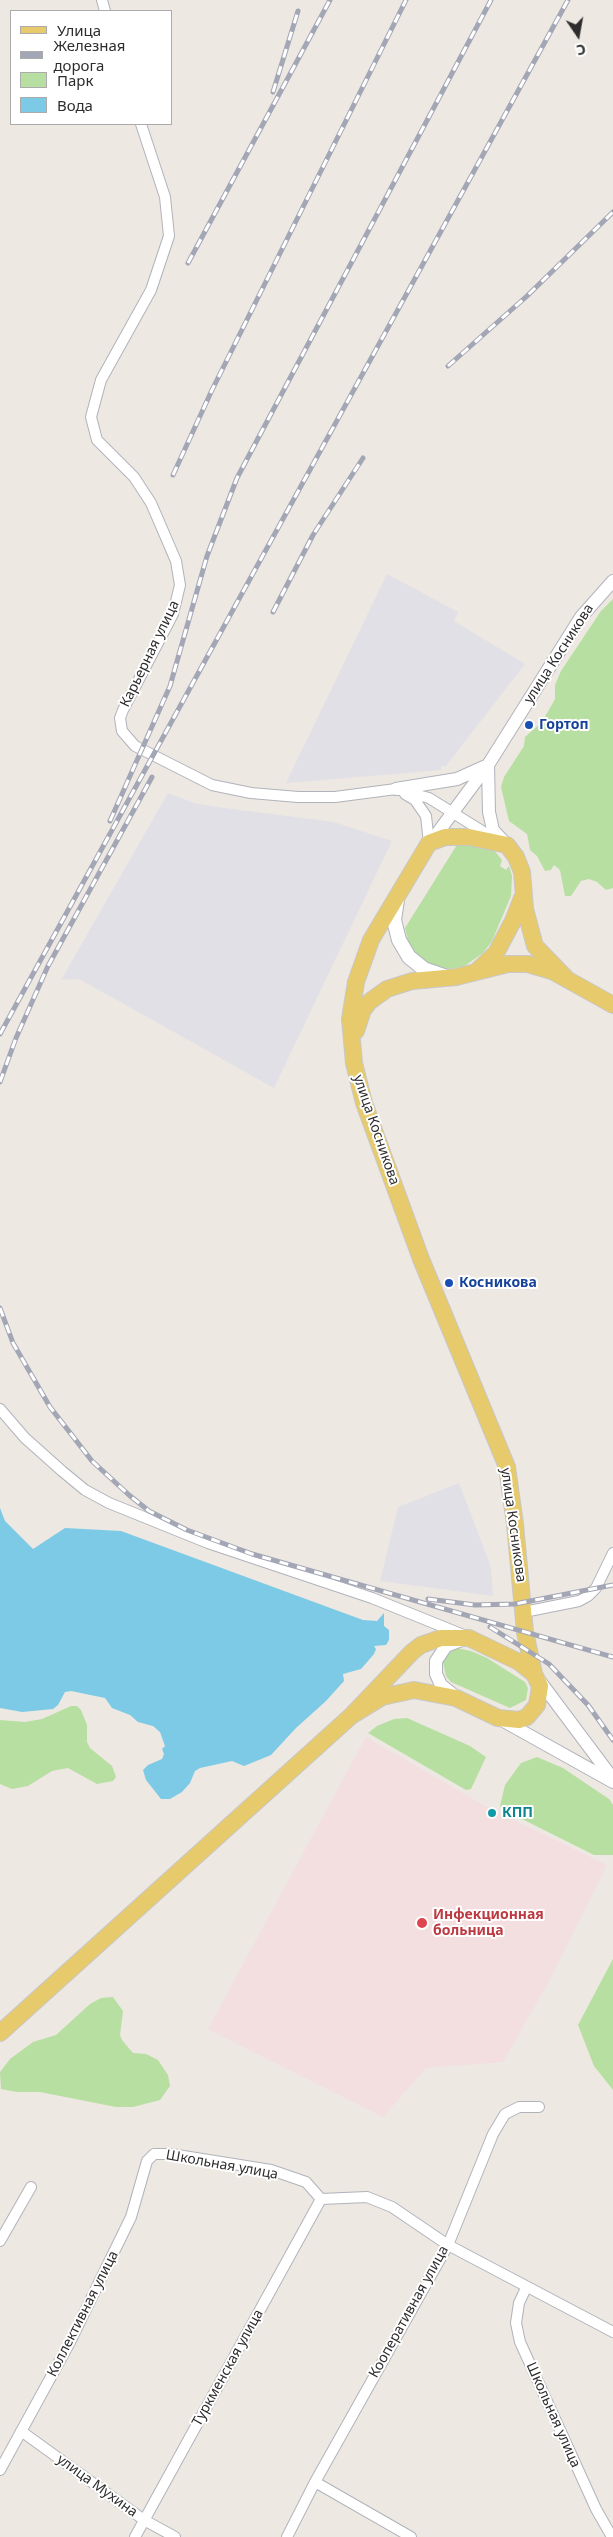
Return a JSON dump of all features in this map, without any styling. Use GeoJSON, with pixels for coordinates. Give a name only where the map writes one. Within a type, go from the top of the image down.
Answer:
{"type":"FeatureCollection","features":[{"type":"Feature","properties":{"kind":"main road"},"geometry":{"type":"LineString","coordinates":[[430,843],[445,837],[457,836],[507,845],[516,857],[522,872],[527,922],[535,946],[566,978]]}},
{"type":"Feature","properties":{"kind":"main road","name":"улица Косникова"},"geometry":{"type":"LineString","coordinates":[[430,843],[371,940],[356,982],[350,1019],[354,1063],[364,1103],[421,1259],[507,1467],[528,1649],[536,1677]]}},
{"type":"Feature","properties":{"kind":"main road"},"geometry":{"type":"LineString","coordinates":[[474,972],[483,967],[496,953],[513,921],[523,893]]}},
{"type":"Feature","properties":{"kind":"main road"},"geometry":{"type":"LineString","coordinates":[[398,895],[394,920],[399,940],[409,956],[424,969],[449,978]]}},
{"type":"Feature","properties":{"kind":"main road"},"geometry":{"type":"LineString","coordinates":[[354,1063],[356,1030],[360,1017],[370,1002],[399,984],[449,978],[508,964],[528,964],[566,978],[613,1006]]}},
{"type":"Feature","properties":{"kind":"main road"},"geometry":{"type":"LineString","coordinates":[[0,2034],[351,1716],[412,1652],[421,1646],[441,1638],[469,1638],[519,1662],[536,1677],[540,1700],[533,1712],[519,1720],[498,1718],[456,1698],[429,1691],[403,1691],[382,1697],[351,1716]]}},
{"type":"Feature","properties":{"kind":"street","name":"Карьерная улица"},"geometry":{"type":"LineString","coordinates":[[141,125],[165,197],[169,236],[151,290],[101,380],[91,417],[96,440],[134,477],[148,496],[176,560],[180,585],[173,614],[123,710],[120,718],[122,731],[130,743],[161,760],[200,781],[231,790],[266,795],[336,797],[396,789]]}},
{"type":"Feature","properties":{"kind":"street","name":"улица Косникова"},"geometry":{"type":"LineString","coordinates":[[430,843],[488,765],[581,617],[613,581]]}},
{"type":"Feature","properties":{"kind":"street"},"geometry":{"type":"LineString","coordinates":[[396,789],[457,779],[488,765],[489,812],[493,830],[507,845]]}},
{"type":"Feature","properties":{"kind":"street"},"geometry":{"type":"LineString","coordinates":[[396,789],[429,798],[452,814],[507,845]]}},
{"type":"Feature","properties":{"kind":"street"},"geometry":{"type":"LineString","coordinates":[[396,789],[416,800],[422,808],[428,824],[430,843]]}},
{"type":"Feature","properties":{"kind":"street"},"geometry":{"type":"LineString","coordinates":[[0,1409],[25,1438],[62,1471],[84,1490],[109,1504],[208,1543],[372,1598],[469,1638]]}},
{"type":"Feature","properties":{"kind":"street"},"geometry":{"type":"LineString","coordinates":[[524,1612],[579,1601],[588,1596],[596,1588],[613,1553]]}},
{"type":"Feature","properties":{"kind":"street"},"geometry":{"type":"LineString","coordinates":[[456,1698],[441,1684],[436,1674],[436,1661],[446,1646],[469,1638]]}},
{"type":"Feature","properties":{"kind":"street"},"geometry":{"type":"LineString","coordinates":[[536,1677],[613,1780]]}},
{"type":"Feature","properties":{"kind":"street"},"geometry":{"type":"LineString","coordinates":[[498,1718],[613,1780]]}},
{"type":"Feature","properties":{"kind":"street","name":"Кооперативная улица"},"geometry":{"type":"LineString","coordinates":[[287,2537],[315,2482],[448,2244],[493,2134],[505,2114],[519,2107],[539,2107]]}},
{"type":"Feature","properties":{"kind":"street","name":"Школьная улица"},"geometry":{"type":"LineString","coordinates":[[154,2154],[171,2154],[271,2170],[306,2182],[321,2199]]}},
{"type":"Feature","properties":{"kind":"street","name":"Коллективная улица"},"geometry":{"type":"LineString","coordinates":[[0,2470],[70,2342],[132,2217],[147,2161],[154,2154]]}},
{"type":"Feature","properties":{"kind":"street"},"geometry":{"type":"LineString","coordinates":[[0,2241],[31,2188]]}},
{"type":"Feature","properties":{"kind":"street"},"geometry":{"type":"LineString","coordinates":[[321,2199],[367,2197],[392,2207],[448,2244],[526,2288],[613,2332]]}},
{"type":"Feature","properties":{"kind":"street","name":"Туркменская улица"},"geometry":{"type":"LineString","coordinates":[[135,2537],[321,2199]]}},
{"type":"Feature","properties":{"kind":"street","name":"Школьная улица"},"geometry":{"type":"LineString","coordinates":[[526,2288],[519,2304],[516,2323],[520,2342],[596,2509],[612,2537]]}},
{"type":"Feature","properties":{"kind":"street","name":"улица Мухина"},"geometry":{"type":"LineString","coordinates":[[21,2431],[144,2520],[175,2537]]}},
{"type":"Feature","properties":{"kind":"street"},"geometry":{"type":"LineString","coordinates":[[315,2482],[411,2537]]}},
{"type":"Feature","properties":{"kind":"shaded area"},"geometry":{"type":"Polygon","coordinates":[[[387,574],[458,612],[454,621],[525,664],[446,766],[441,766],[441,770],[286,783],[387,574]]]}},
{"type":"Feature","properties":{"kind":"shaded area"},"geometry":{"type":"Polygon","coordinates":[[[168,793],[194,803],[334,822],[392,841],[274,1088],[79,979],[61,980],[168,793]]]}},
{"type":"Feature","properties":{"kind":"shaded area"},"geometry":{"type":"Polygon","coordinates":[[[459,1483],[491,1567],[493,1596],[380,1581],[398,1507],[459,1483]]]}},
{"type":"Feature","properties":{"kind":"shaded area","name":"Инфекционная больница"},"geometry":{"type":"Polygon","coordinates":[[[366,1737],[485,1806],[607,1865],[549,1981],[503,2062],[426,2068],[383,2117],[208,2029],[366,1737]]]}},
{"type":"Feature","properties":{"kind":"green space"},"geometry":{"type":"Polygon","coordinates":[[[613,599],[613,888],[606,890],[597,882],[589,879],[581,881],[571,896],[565,896],[560,870],[554,865],[551,870],[545,871],[537,856],[530,850],[527,834],[509,821],[501,787],[504,777],[524,746],[525,737],[542,722],[555,699],[555,685],[561,671],[601,611],[613,599]]]}},
{"type":"Feature","properties":{"kind":"green space"},"geometry":{"type":"Polygon","coordinates":[[[460,840],[493,849],[502,860],[500,866],[506,870],[509,866],[512,876],[511,896],[492,941],[483,953],[463,967],[440,970],[420,960],[408,941],[405,928],[460,840]]]}},
{"type":"Feature","properties":{"kind":"green space"},"geometry":{"type":"Polygon","coordinates":[[[456,1648],[471,1651],[487,1658],[525,1682],[528,1688],[526,1700],[510,1708],[451,1682],[446,1676],[443,1662],[445,1656],[456,1648]]]}},
{"type":"Feature","properties":{"kind":"green space"},"geometry":{"type":"Polygon","coordinates":[[[71,1706],[77,1706],[81,1710],[87,1725],[87,1742],[90,1748],[112,1766],[116,1777],[113,1781],[97,1784],[68,1768],[52,1771],[28,1786],[12,1789],[0,1784],[0,1720],[25,1722],[42,1719],[71,1706]]]}},
{"type":"Feature","properties":{"kind":"green space"},"geometry":{"type":"Polygon","coordinates":[[[407,1718],[470,1746],[486,1757],[471,1789],[466,1790],[368,1733],[377,1726],[394,1719],[407,1718]]]}},
{"type":"Feature","properties":{"kind":"green space"},"geometry":{"type":"Polygon","coordinates":[[[537,1757],[563,1768],[609,1799],[613,1805],[613,1855],[594,1855],[504,1810],[500,1806],[505,1785],[521,1763],[537,1757]]]}},
{"type":"Feature","properties":{"kind":"green space"},"geometry":{"type":"Polygon","coordinates":[[[613,1959],[613,2090],[594,2066],[578,2025],[613,1959]]]}},
{"type":"Feature","properties":{"kind":"green space"},"geometry":{"type":"Polygon","coordinates":[[[113,1997],[123,2011],[120,2035],[122,2040],[133,2053],[146,2054],[158,2060],[168,2075],[170,2086],[160,2100],[133,2107],[116,2107],[40,2092],[17,2092],[1,2089],[0,2072],[10,2059],[33,2042],[56,2035],[90,2004],[101,1998],[113,1997]]]}},
{"type":"Feature","properties":{"kind":"water"},"geometry":{"type":"Polygon","coordinates":[[[0,1508],[5,1521],[33,1549],[65,1528],[121,1531],[363,1620],[377,1621],[384,1613],[384,1626],[389,1630],[389,1640],[386,1645],[374,1646],[376,1649],[374,1654],[361,1669],[343,1674],[344,1681],[271,1755],[244,1766],[232,1761],[200,1768],[195,1771],[190,1783],[182,1792],[170,1799],[161,1799],[146,1780],[143,1770],[148,1765],[162,1759],[164,1754],[162,1749],[165,1746],[160,1732],[153,1726],[138,1722],[130,1715],[112,1708],[105,1698],[71,1691],[65,1692],[58,1705],[53,1709],[22,1712],[0,1708],[0,1508]]]}},
{"type":"Feature","properties":{"kind":"railway"},"geometry":{"type":"LineString","coordinates":[[188,263],[330,0]]}},
{"type":"Feature","properties":{"kind":"railway"},"geometry":{"type":"LineString","coordinates":[[173,475],[212,390],[406,0]]}},
{"type":"Feature","properties":{"kind":"railway"},"geometry":{"type":"LineString","coordinates":[[110,821],[170,686],[207,556],[237,478],[491,0]]}},
{"type":"Feature","properties":{"kind":"railway"},"geometry":{"type":"LineString","coordinates":[[0,1034],[568,0]]}},
{"type":"Feature","properties":{"kind":"railway"},"geometry":{"type":"LineString","coordinates":[[273,92],[298,11]]}},
{"type":"Feature","properties":{"kind":"railway"},"geometry":{"type":"LineString","coordinates":[[448,366],[527,296],[613,212]]}},
{"type":"Feature","properties":{"kind":"railway"},"geometry":{"type":"LineString","coordinates":[[273,612],[313,535],[363,458]]}},
{"type":"Feature","properties":{"kind":"railway"},"geometry":{"type":"LineString","coordinates":[[0,1082],[16,1038],[48,966],[152,777]]}},
{"type":"Feature","properties":{"kind":"railway"},"geometry":{"type":"LineString","coordinates":[[0,1308],[13,1343],[50,1407],[92,1461],[149,1511],[187,1530],[252,1554],[613,1657]]}},
{"type":"Feature","properties":{"kind":"railway"},"geometry":{"type":"LineString","coordinates":[[428,1599],[475,1605],[515,1604],[613,1585]]}},
{"type":"Feature","properties":{"kind":"railway"},"geometry":{"type":"LineString","coordinates":[[490,1627],[549,1664],[588,1705],[613,1740]]}},
{"type":"Feature","properties":{"kind":"place","name":"Гортоп"},"geometry":{"type":"Point","coordinates":[529,725]}},
{"type":"Feature","properties":{"kind":"place","name":"Косникова"},"geometry":{"type":"Point","coordinates":[449,1283]}},
{"type":"Feature","properties":{"kind":"place","name":"КПП"},"geometry":{"type":"Point","coordinates":[492,1813]}},
{"type":"Feature","properties":{"kind":"place","name":"Инфекционная больница"},"geometry":{"type":"Point","coordinates":[422,1923]}}]}
